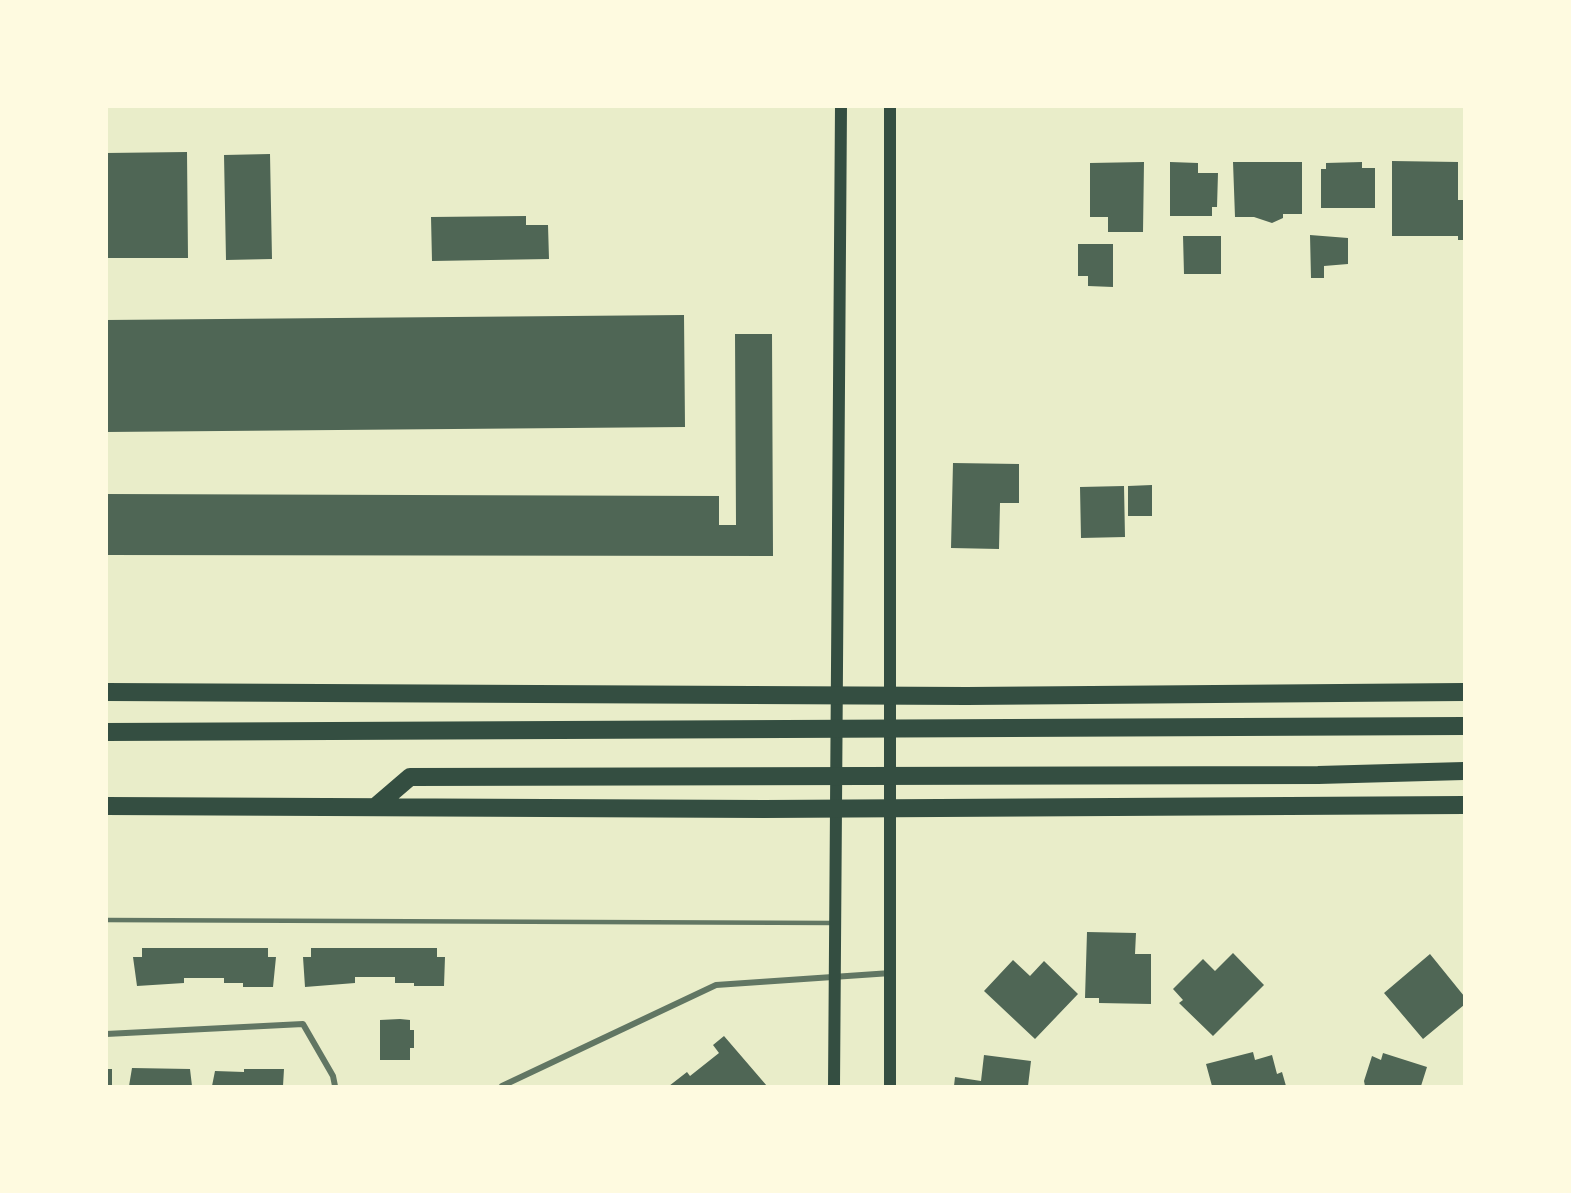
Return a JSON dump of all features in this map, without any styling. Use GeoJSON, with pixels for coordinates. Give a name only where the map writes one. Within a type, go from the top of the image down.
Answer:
{"type":"FeatureCollection","features":[{"type":"Feature","properties":{"kind":"highway"},"geometry":{"type":"LineString","coordinates":[[106,692],[967,696],[1322,695],[1464,692]]}},
{"type":"Feature","properties":{"kind":"highway"},"geometry":{"type":"LineString","coordinates":[[106,732],[1464,726]]}},
{"type":"Feature","properties":{"kind":"highway"},"geometry":{"type":"LineString","coordinates":[[375,807],[410,777],[1464,771]]}},
{"type":"Feature","properties":{"kind":"highway"},"geometry":{"type":"LineString","coordinates":[[106,806],[764,809],[1464,805]]}},
{"type":"Feature","properties":{"kind":"main road"},"geometry":{"type":"LineString","coordinates":[[834,1086],[841,106]]}},
{"type":"Feature","properties":{"kind":"main road"},"geometry":{"type":"LineString","coordinates":[[890,106],[890,1086]]}},
{"type":"Feature","properties":{"kind":"street"},"geometry":{"type":"LineString","coordinates":[[502,1086],[716,985],[891,973]]}},
{"type":"Feature","properties":{"kind":"street"},"geometry":{"type":"LineString","coordinates":[[106,1034],[303,1024],[333,1076],[335,1086]]}},
{"type":"Feature","properties":{"kind":"lane"},"geometry":{"type":"LineString","coordinates":[[106,920],[834,923]]}},
{"type":"Feature","properties":{"kind":"building"},"geometry":{"type":"Polygon","coordinates":[[[187,152],[188,258],[106,258],[106,153],[187,152]]]}},
{"type":"Feature","properties":{"kind":"building"},"geometry":{"type":"Polygon","coordinates":[[[270,154],[272,259],[226,260],[224,155],[270,154]]]}},
{"type":"Feature","properties":{"kind":"building"},"geometry":{"type":"Polygon","coordinates":[[[1392,161],[1458,162],[1458,200],[1464,200],[1464,240],[1458,240],[1458,236],[1392,236],[1392,161]]]}},
{"type":"Feature","properties":{"kind":"building"},"geometry":{"type":"Polygon","coordinates":[[[1144,162],[1143,232],[1108,232],[1108,217],[1090,217],[1090,163],[1144,162]]]}},
{"type":"Feature","properties":{"kind":"building"},"geometry":{"type":"Polygon","coordinates":[[[1170,162],[1198,163],[1198,173],[1218,173],[1217,207],[1212,207],[1212,216],[1170,216],[1170,162]]]}},
{"type":"Feature","properties":{"kind":"building"},"geometry":{"type":"Polygon","coordinates":[[[1233,162],[1302,162],[1302,214],[1283,214],[1283,218],[1272,223],[1254,217],[1235,217],[1233,162]]]}},
{"type":"Feature","properties":{"kind":"building"},"geometry":{"type":"Polygon","coordinates":[[[1362,162],[1362,168],[1375,168],[1375,208],[1321,208],[1321,169],[1326,169],[1326,163],[1362,162]]]}},
{"type":"Feature","properties":{"kind":"building"},"geometry":{"type":"Polygon","coordinates":[[[526,216],[526,225],[548,225],[549,259],[432,261],[431,217],[526,216]]]}},
{"type":"Feature","properties":{"kind":"building"},"geometry":{"type":"Polygon","coordinates":[[[1310,235],[1348,238],[1348,264],[1324,266],[1324,278],[1311,278],[1310,235]]]}},
{"type":"Feature","properties":{"kind":"building"},"geometry":{"type":"Polygon","coordinates":[[[1183,236],[1221,236],[1221,274],[1184,274],[1183,236]]]}},
{"type":"Feature","properties":{"kind":"building"},"geometry":{"type":"Polygon","coordinates":[[[1078,244],[1113,244],[1113,287],[1088,286],[1088,276],[1078,276],[1078,244]]]}},
{"type":"Feature","properties":{"kind":"building"},"geometry":{"type":"Polygon","coordinates":[[[684,315],[685,427],[106,432],[106,320],[684,315]]]}},
{"type":"Feature","properties":{"kind":"building"},"geometry":{"type":"Polygon","coordinates":[[[735,334],[772,334],[773,556],[106,555],[106,494],[719,496],[719,525],[736,525],[735,334]]]}},
{"type":"Feature","properties":{"kind":"building"},"geometry":{"type":"Polygon","coordinates":[[[953,463],[1019,464],[1019,503],[1000,503],[999,549],[951,548],[953,463]]]}},
{"type":"Feature","properties":{"kind":"building"},"geometry":{"type":"Polygon","coordinates":[[[1152,485],[1152,516],[1128,516],[1128,486],[1152,485]]]}},
{"type":"Feature","properties":{"kind":"building"},"geometry":{"type":"Polygon","coordinates":[[[1124,486],[1125,537],[1081,538],[1080,487],[1124,486]]]}},
{"type":"Feature","properties":{"kind":"building"},"geometry":{"type":"Polygon","coordinates":[[[1087,932],[1136,933],[1135,954],[1151,954],[1151,1004],[1099,1003],[1099,998],[1085,998],[1087,932]]]}},
{"type":"Feature","properties":{"kind":"building"},"geometry":{"type":"Polygon","coordinates":[[[142,948],[268,948],[268,957],[276,957],[273,987],[243,987],[243,983],[224,983],[224,978],[184,978],[184,983],[137,986],[133,957],[142,957],[142,948]]]}},
{"type":"Feature","properties":{"kind":"building"},"geometry":{"type":"Polygon","coordinates":[[[311,948],[437,948],[437,957],[445,957],[444,986],[414,986],[414,983],[395,983],[395,977],[355,977],[355,983],[305,987],[303,957],[311,957],[311,948]]]}},
{"type":"Feature","properties":{"kind":"building"},"geometry":{"type":"Polygon","coordinates":[[[1233,953],[1264,985],[1213,1036],[1179,1003],[1183,1000],[1173,989],[1203,959],[1215,971],[1233,953]]]}},
{"type":"Feature","properties":{"kind":"building"},"geometry":{"type":"Polygon","coordinates":[[[1430,954],[1464,996],[1464,1005],[1423,1039],[1384,993],[1430,954]]]}},
{"type":"Feature","properties":{"kind":"building"},"geometry":{"type":"Polygon","coordinates":[[[1013,960],[1030,976],[1044,961],[1078,994],[1035,1039],[984,991],[1013,960]]]}},
{"type":"Feature","properties":{"kind":"building"},"geometry":{"type":"Polygon","coordinates":[[[380,1020],[410,1020],[410,1030],[414,1030],[414,1048],[410,1048],[410,1060],[380,1060],[380,1020]]]}},
{"type":"Feature","properties":{"kind":"building"},"geometry":{"type":"Polygon","coordinates":[[[724,1036],[767,1086],[669,1086],[687,1072],[690,1076],[719,1053],[713,1045],[724,1036]]]}},
{"type":"Feature","properties":{"kind":"building"},"geometry":{"type":"Polygon","coordinates":[[[1253,1052],[1255,1060],[1272,1055],[1277,1074],[1282,1072],[1286,1086],[1212,1086],[1206,1064],[1253,1052]]]}},
{"type":"Feature","properties":{"kind":"building"},"geometry":{"type":"Polygon","coordinates":[[[1383,1053],[1427,1067],[1421,1086],[1365,1086],[1364,1081],[1372,1056],[1381,1060],[1383,1053]]]}},
{"type":"Feature","properties":{"kind":"building"},"geometry":{"type":"Polygon","coordinates":[[[984,1055],[1031,1061],[1028,1086],[954,1086],[955,1077],[981,1081],[984,1055]]]}},
{"type":"Feature","properties":{"kind":"building"},"geometry":{"type":"Polygon","coordinates":[[[132,1068],[190,1069],[192,1086],[129,1086],[132,1068]]]}},
{"type":"Feature","properties":{"kind":"building"},"geometry":{"type":"Polygon","coordinates":[[[106,1069],[112,1069],[112,1086],[106,1086],[106,1069]]]}},
{"type":"Feature","properties":{"kind":"building"},"geometry":{"type":"Polygon","coordinates":[[[244,1069],[284,1069],[283,1086],[212,1086],[215,1071],[244,1072],[244,1069]]]}}]}
